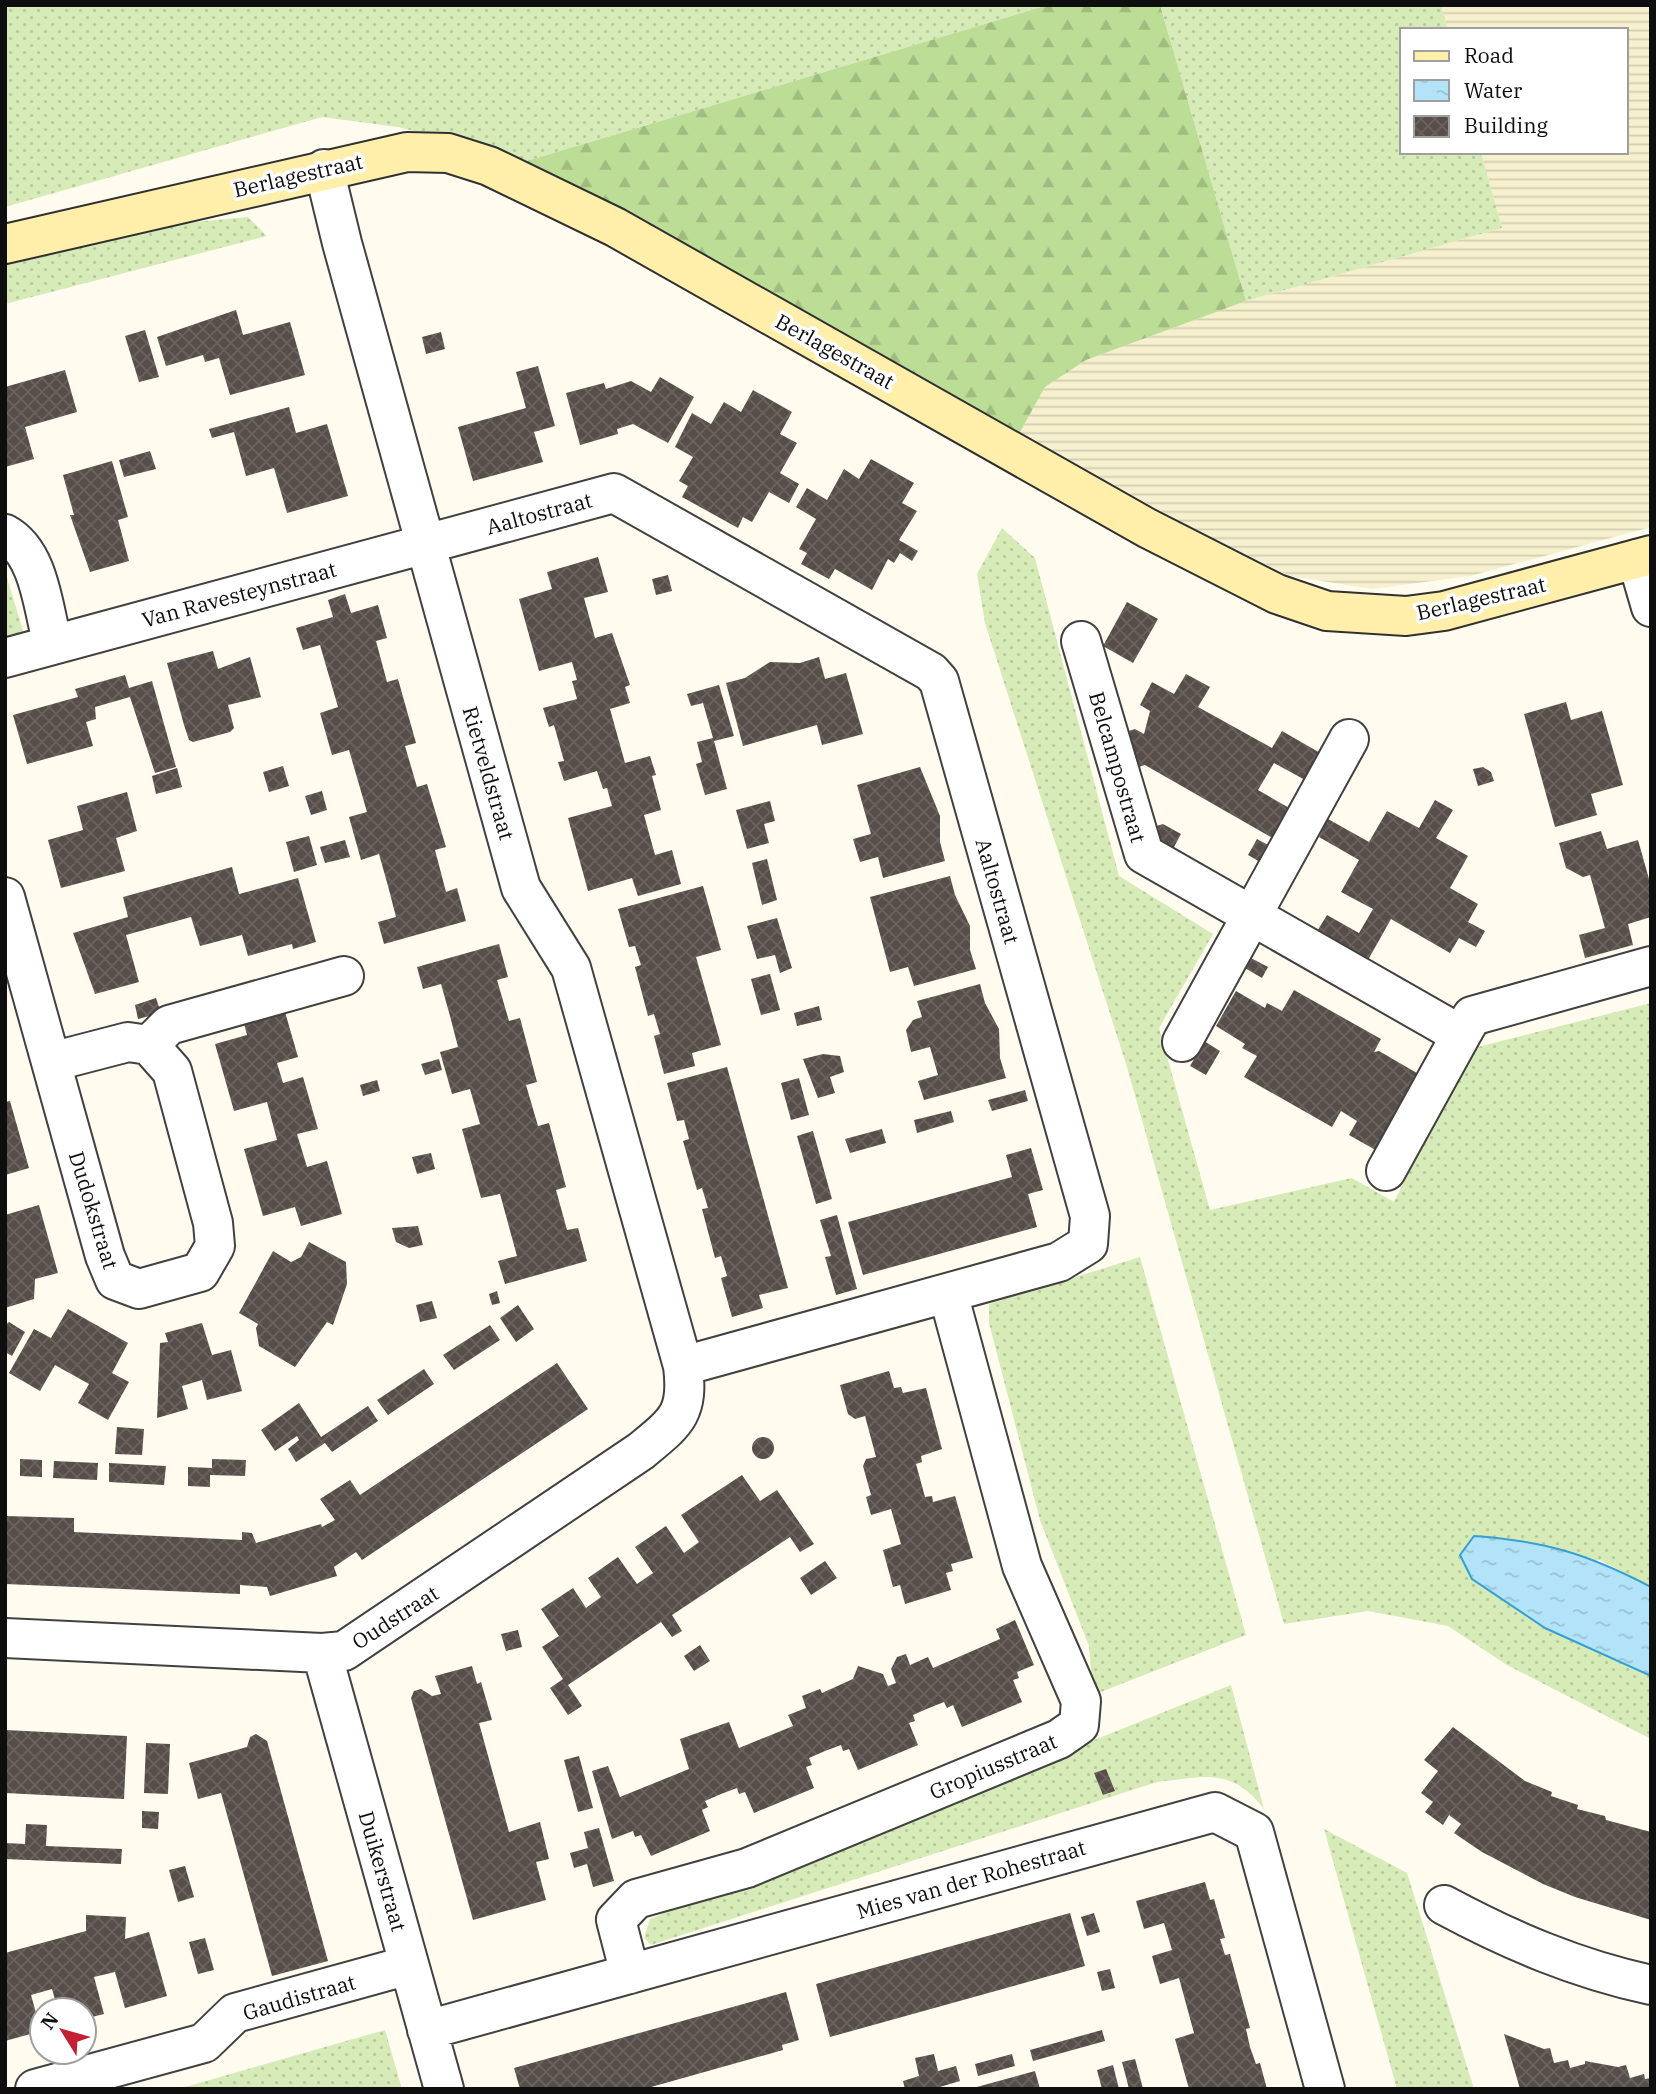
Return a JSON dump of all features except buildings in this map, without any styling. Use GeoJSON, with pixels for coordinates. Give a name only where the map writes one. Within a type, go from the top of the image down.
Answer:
{"type":"FeatureCollection","features":[{"type":"Feature","properties":{"kind":"street","name":"Berlagestraat"},"geometry":{"type":"LineString","coordinates":[[5,244],[324,169],[407,152],[448,153],[489,166],[615,227],[1147,528],[1277,594],[1327,611],[1381,616],[1444,611],[1644,557]]}},
{"type":"Feature","properties":{"kind":"street","name":"Rietveldstraat"},"geometry":{"type":"LineString","coordinates":[[324,169],[342,243],[521,888],[571,968],[683,1366]]}},
{"type":"Feature","properties":{"kind":"street","name":"Aaltostraat"},"geometry":{"type":"LineString","coordinates":[[425,543],[614,493],[931,672],[939,681],[1090,1216],[1087,1244],[1059,1262],[683,1366]]}},
{"type":"Feature","properties":{"kind":"street"},"geometry":{"type":"LineString","coordinates":[[5,534],[19,541],[29,556],[52,645]]}},
{"type":"Feature","properties":{"kind":"street","name":"Van Ravesteynstraat"},"geometry":{"type":"LineString","coordinates":[[5,658],[425,543]]}},
{"type":"Feature","properties":{"kind":"street"},"geometry":{"type":"LineString","coordinates":[[1644,557],[1651,607]]}},
{"type":"Feature","properties":{"kind":"street","name":"Belcampostraat"},"geometry":{"type":"LineString","coordinates":[[1081,641],[1144,854],[1461,1035]]}},
{"type":"Feature","properties":{"kind":"street"},"geometry":{"type":"LineString","coordinates":[[1182,1042],[1349,739]]}},
{"type":"Feature","properties":{"kind":"street","name":"Dudokstraat"},"geometry":{"type":"LineString","coordinates":[[5,897],[106,1256],[115,1280],[139,1289],[200,1272],[215,1246],[213,1223],[172,1071],[149,1045]]}},
{"type":"Feature","properties":{"kind":"street"},"geometry":{"type":"LineString","coordinates":[[1386,1171],[1472,1016],[1651,966]]}},
{"type":"Feature","properties":{"kind":"street"},"geometry":{"type":"LineString","coordinates":[[51,1062],[128,1042],[149,1045],[169,1025],[344,976]]}},
{"type":"Feature","properties":{"kind":"street","name":"Gropiusstraat"},"geometry":{"type":"LineString","coordinates":[[629,1974],[617,1920],[636,1899],[747,1868],[1059,1740],[1079,1725],[1081,1701],[1022,1566],[948,1293]]}},
{"type":"Feature","properties":{"kind":"street","name":"Oudstraat"},"geometry":{"type":"LineString","coordinates":[[5,1638],[322,1653],[344,1651],[642,1451],[674,1423],[687,1394],[683,1366]]}},
{"type":"Feature","properties":{"kind":"street","name":"Duikerstraat"},"geometry":{"type":"LineString","coordinates":[[322,1653],[444,2089]]}},
{"type":"Feature","properties":{"kind":"street","name":"Mies van der Rohestraat"},"geometry":{"type":"LineString","coordinates":[[427,2030],[1215,1812],[1254,1832],[1325,2089]]}},
{"type":"Feature","properties":{"kind":"street"},"geometry":{"type":"LineString","coordinates":[[1444,1905],[1498,1934],[1562,1961],[1651,1985]]}},
{"type":"Feature","properties":{"kind":"street","name":"Gaudistraat"},"geometry":{"type":"LineString","coordinates":[[35,2089],[204,2043],[236,2013],[409,1965]]}},
{"type":"Feature","properties":{"kind":"shaded area"},"geometry":{"type":"Polygon","coordinates":[[[1441,5],[1651,5],[1651,527],[1470,576],[1372,589],[1290,576],[1189,527],[1020,432],[1045,387],[1086,360],[1246,301],[1502,228],[1482,154],[1628,154],[1628,28],[1447,28],[1441,5]]]}},
{"type":"Feature","properties":{"kind":"green space"},"geometry":{"type":"Polygon","coordinates":[[[5,5],[1048,5],[520,163],[493,151],[398,127],[322,117],[5,207],[5,5]]]}},
{"type":"Feature","properties":{"kind":"green space"},"geometry":{"type":"Polygon","coordinates":[[[1048,5],[1160,5],[1246,301],[1086,360],[1045,387],[1020,432],[520,163],[1048,5]]]}},
{"type":"Feature","properties":{"kind":"green space"},"geometry":{"type":"Polygon","coordinates":[[[1160,5],[1441,5],[1447,28],[1400,28],[1400,154],[1482,154],[1502,228],[1246,301],[1160,5]]]}},
{"type":"Feature","properties":{"kind":"green space"},"geometry":{"type":"Polygon","coordinates":[[[248,217],[267,236],[5,304],[5,264],[183,223],[248,217]]]}},
{"type":"Feature","properties":{"kind":"green space"},"geometry":{"type":"Polygon","coordinates":[[[1002,528],[1035,558],[1119,876],[1213,934],[1159,1028],[1210,1210],[1352,1178],[1394,1202],[1470,1049],[1651,1003],[1651,1587],[1600,1560],[1472,1579],[1545,1628],[1651,1676],[1651,1739],[1507,1665],[1448,1626],[1368,1611],[1284,1624],[1127,1067],[985,623],[977,574],[1002,528]]]}},
{"type":"Feature","properties":{"kind":"green space"},"geometry":{"type":"Polygon","coordinates":[[[5,571],[24,634],[5,639],[5,571]]]}},
{"type":"Feature","properties":{"kind":"green space"},"geometry":{"type":"Polygon","coordinates":[[[1140,1257],[1246,1635],[1093,1695],[1089,1646],[1040,1520],[989,1323],[989,1304],[1140,1257]]]}},
{"type":"Feature","properties":{"kind":"green space"},"geometry":{"type":"Polygon","coordinates":[[[1231,1685],[1264,1809],[1252,1795],[1228,1780],[1203,1777],[1157,1782],[651,1945],[644,1938],[650,1919],[1231,1685]]]}},
{"type":"Feature","properties":{"kind":"green space"},"geometry":{"type":"Polygon","coordinates":[[[1324,1829],[1407,1873],[1474,2089],[1397,2089],[1324,1829]]]}},
{"type":"Feature","properties":{"kind":"green space"},"geometry":{"type":"Polygon","coordinates":[[[385,2030],[402,2089],[178,2089],[385,2030]]]}},
{"type":"Feature","properties":{"kind":"water"},"geometry":{"type":"Polygon","coordinates":[[[1474,1536],[1523,1541],[1566,1551],[1607,1566],[1651,1587],[1651,1676],[1545,1628],[1472,1579],[1460,1555],[1474,1536]]]}}]}
